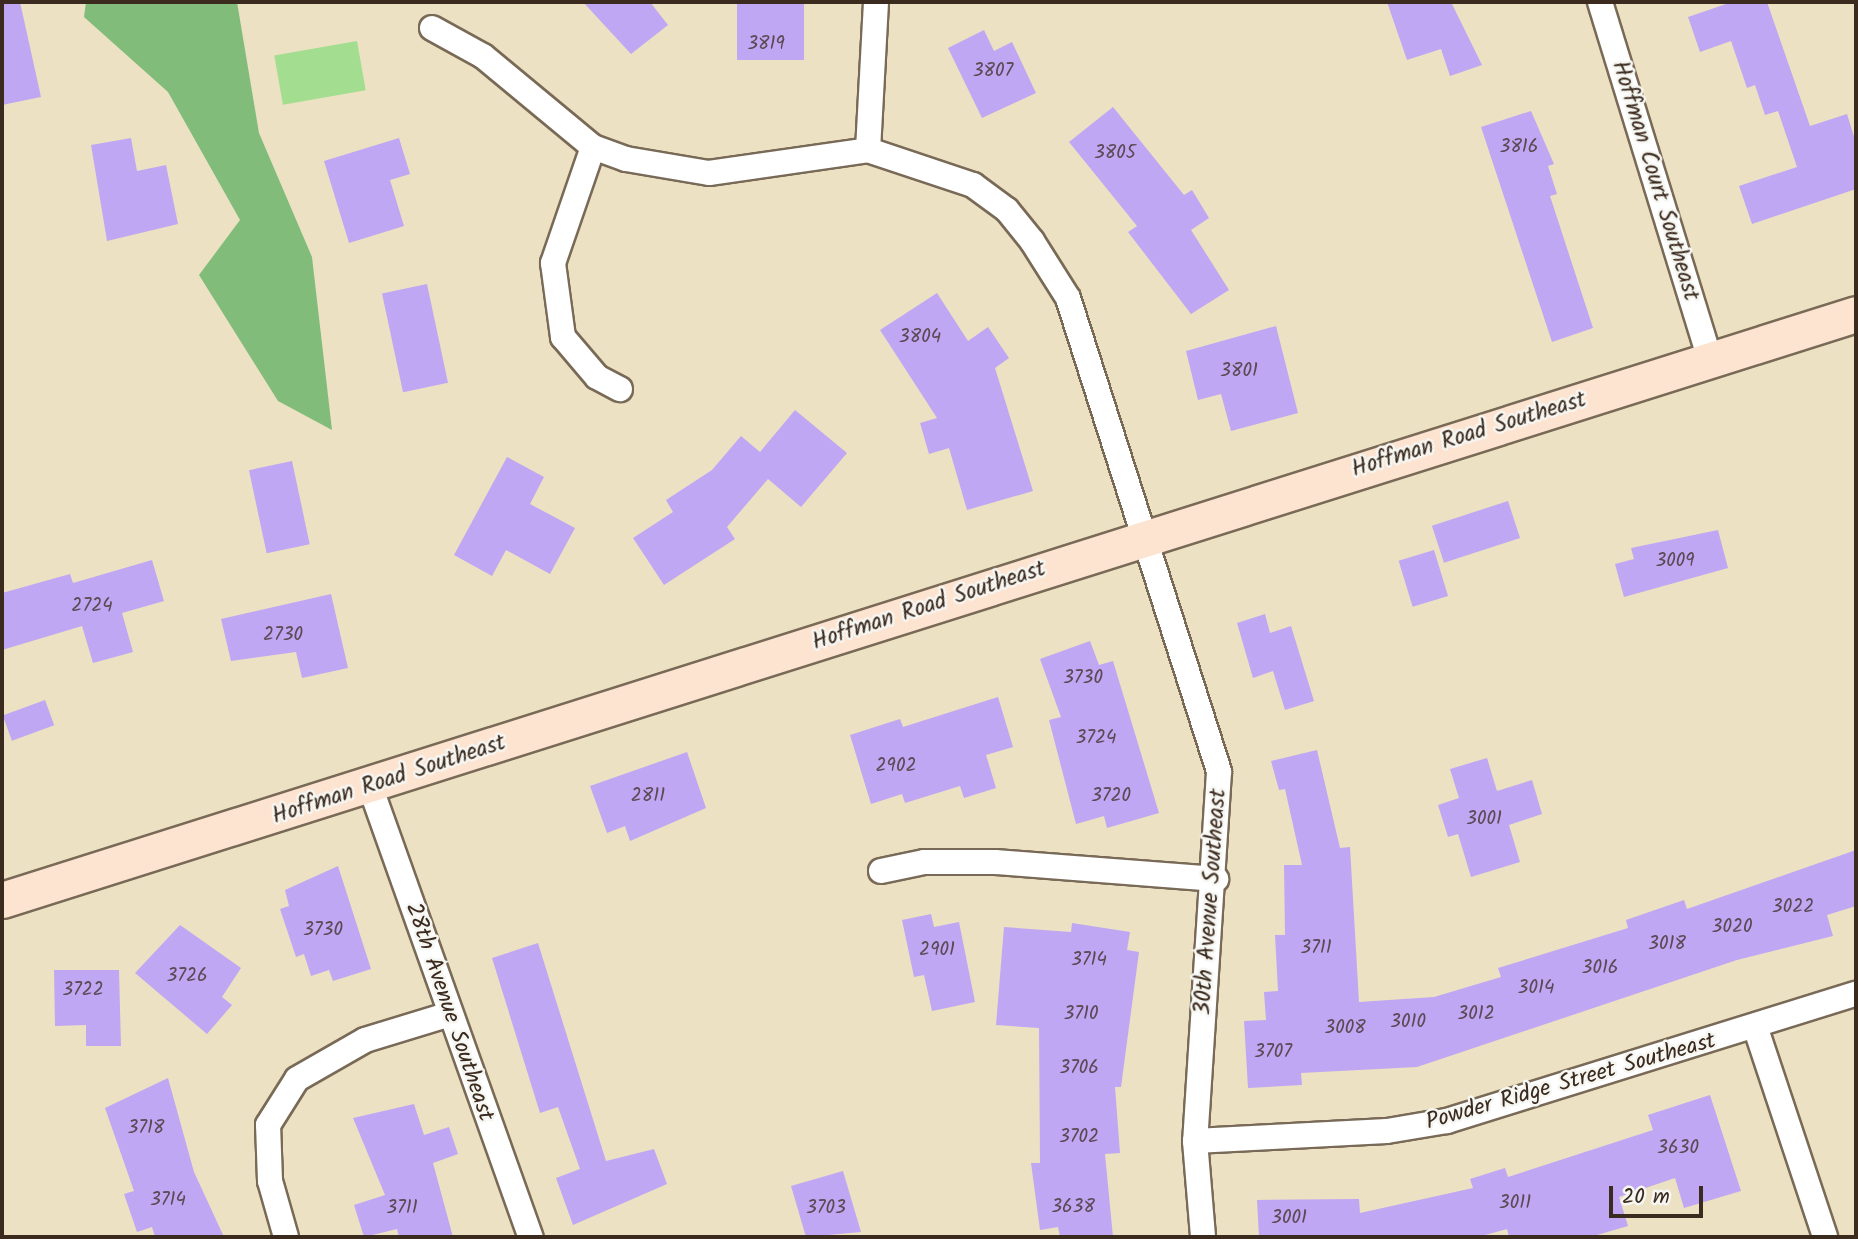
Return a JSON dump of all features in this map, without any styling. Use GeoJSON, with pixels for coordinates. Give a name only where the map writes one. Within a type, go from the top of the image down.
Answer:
{"type":"FeatureCollection","features":[{"type":"Feature","properties":{"kind":"street"},"geometry":{"type":"LineString","coordinates":[[432,28],[482,56],[593,147],[662,169],[709,173],[868,150],[876,2]]}},
{"type":"Feature","properties":{"kind":"street","name":"Hoffman Court Southeast"},"geometry":{"type":"LineString","coordinates":[[1600,2],[1710,360]]}},
{"type":"Feature","properties":{"kind":"street"},"geometry":{"type":"LineString","coordinates":[[593,147],[553,263],[563,337],[597,377],[620,388]]}},
{"type":"Feature","properties":{"kind":"street","name":"30th Avenue Southeast"},"geometry":{"type":"LineString","coordinates":[[868,150],[973,185],[1007,210],[1032,241],[1068,299],[1219,772],[1216,879],[1195,1141],[1203,1237]]}},
{"type":"Feature","properties":{"kind":"street","name":"Hoffman Road Southeast"},"geometry":{"type":"LineString","coordinates":[[2,900],[370,786],[1145,536],[1856,314]]}},
{"type":"Feature","properties":{"kind":"street","name":"28th Avenue Southeast"},"geometry":{"type":"LineString","coordinates":[[370,786],[531,1237]]}},
{"type":"Feature","properties":{"kind":"street"},"geometry":{"type":"LineString","coordinates":[[881,872],[924,862],[995,862],[1216,879]]}},
{"type":"Feature","properties":{"kind":"street","name":"Powder Ridge Street Southeast"},"geometry":{"type":"LineString","coordinates":[[1195,1141],[1387,1131],[1447,1121],[1756,1029],[1856,993]]}},
{"type":"Feature","properties":{"kind":"street"},"geometry":{"type":"LineString","coordinates":[[286,1237],[270,1181],[268,1125],[297,1079],[365,1040],[450,1014]]}},
{"type":"Feature","properties":{"kind":"street"},"geometry":{"type":"LineString","coordinates":[[1756,1029],[1825,1237]]}},
{"type":"Feature","properties":{"kind":"green space"},"geometry":{"type":"Polygon","coordinates":[[[86,2],[237,2],[259,133],[312,257],[332,430],[278,401],[199,275],[240,220],[168,92],[84,17],[86,2]]]}},
{"type":"Feature","properties":{"kind":"green space"},"geometry":{"type":"Polygon","coordinates":[[[357,41],[366,90],[283,105],[274,56],[357,41]]]}},
{"type":"Feature","properties":{"kind":"building"},"geometry":{"type":"Polygon","coordinates":[[[2,2],[20,2],[41,97],[2,105],[2,2]]]}},
{"type":"Feature","properties":{"kind":"building"},"geometry":{"type":"Polygon","coordinates":[[[583,2],[650,2],[668,25],[631,54],[583,2]]]}},
{"type":"Feature","properties":{"kind":"building"},"geometry":{"type":"Polygon","coordinates":[[[737,2],[804,2],[804,60],[737,60],[737,2]]]}},
{"type":"Feature","properties":{"kind":"building"},"geometry":{"type":"Polygon","coordinates":[[[1387,2],[1451,2],[1482,65],[1450,76],[1441,49],[1407,60],[1387,2]]]}},
{"type":"Feature","properties":{"kind":"building"},"geometry":{"type":"Polygon","coordinates":[[[1732,2],[1767,2],[1810,126],[1847,114],[1856,143],[1856,189],[1752,224],[1739,186],[1797,167],[1778,111],[1765,115],[1755,85],[1747,88],[1731,41],[1700,52],[1688,17],[1732,2]]]}},
{"type":"Feature","properties":{"kind":"building"},"geometry":{"type":"Polygon","coordinates":[[[984,30],[994,51],[1012,42],[1036,93],[982,118],[948,48],[984,30]]]}},
{"type":"Feature","properties":{"kind":"building"},"geometry":{"type":"Polygon","coordinates":[[[1113,107],[1184,195],[1192,190],[1209,218],[1191,230],[1229,290],[1191,314],[1128,232],[1137,226],[1069,142],[1113,107]]]}},
{"type":"Feature","properties":{"kind":"building"},"geometry":{"type":"Polygon","coordinates":[[[1531,111],[1554,164],[1548,166],[1557,194],[1550,196],[1593,328],[1552,342],[1481,127],[1531,111]]]}},
{"type":"Feature","properties":{"kind":"building"},"geometry":{"type":"Polygon","coordinates":[[[131,138],[137,171],[166,165],[178,224],[107,241],[91,145],[131,138]]]}},
{"type":"Feature","properties":{"kind":"building"},"geometry":{"type":"Polygon","coordinates":[[[399,138],[410,174],[390,180],[404,226],[349,243],[324,161],[399,138]]]}},
{"type":"Feature","properties":{"kind":"building"},"geometry":{"type":"Polygon","coordinates":[[[427,284],[448,383],[403,392],[382,294],[427,284]]]}},
{"type":"Feature","properties":{"kind":"building"},"geometry":{"type":"Polygon","coordinates":[[[937,293],[968,341],[988,327],[1009,358],[995,368],[1033,491],[967,510],[949,448],[929,454],[920,423],[937,418],[880,330],[937,293]]]}},
{"type":"Feature","properties":{"kind":"building"},"geometry":{"type":"Polygon","coordinates":[[[1276,326],[1298,413],[1231,431],[1221,394],[1198,400],[1186,351],[1276,326]]]}},
{"type":"Feature","properties":{"kind":"building"},"geometry":{"type":"Polygon","coordinates":[[[795,410],[847,453],[801,507],[768,479],[727,527],[735,539],[664,585],[633,538],[673,512],[666,500],[712,470],[741,436],[760,452],[795,410]]]}},
{"type":"Feature","properties":{"kind":"building"},"geometry":{"type":"Polygon","coordinates":[[[507,457],[544,477],[530,504],[575,528],[550,574],[506,550],[492,576],[454,555],[507,457]]]}},
{"type":"Feature","properties":{"kind":"building"},"geometry":{"type":"Polygon","coordinates":[[[292,461],[310,544],[267,553],[249,470],[292,461]]]}},
{"type":"Feature","properties":{"kind":"building"},"geometry":{"type":"Polygon","coordinates":[[[1508,501],[1520,538],[1444,563],[1432,526],[1508,501]]]}},
{"type":"Feature","properties":{"kind":"building"},"geometry":{"type":"Polygon","coordinates":[[[1718,530],[1728,568],[1624,597],[1615,564],[1634,559],[1631,548],[1718,530]]]}},
{"type":"Feature","properties":{"kind":"building"},"geometry":{"type":"Polygon","coordinates":[[[1434,550],[1448,596],[1413,607],[1399,561],[1434,550]]]}},
{"type":"Feature","properties":{"kind":"building"},"geometry":{"type":"Polygon","coordinates":[[[152,560],[164,601],[122,613],[133,652],[93,663],[82,626],[2,650],[2,593],[70,574],[73,583],[152,560]]]}},
{"type":"Feature","properties":{"kind":"building"},"geometry":{"type":"Polygon","coordinates":[[[331,594],[348,668],[302,678],[296,652],[231,661],[221,619],[331,594]]]}},
{"type":"Feature","properties":{"kind":"building"},"geometry":{"type":"Polygon","coordinates":[[[1265,614],[1270,633],[1291,626],[1314,701],[1285,710],[1273,671],[1253,678],[1237,623],[1265,614]]]}},
{"type":"Feature","properties":{"kind":"building"},"geometry":{"type":"Polygon","coordinates":[[[1090,641],[1099,665],[1113,661],[1159,813],[1107,828],[1104,816],[1076,824],[1049,720],[1061,717],[1040,659],[1090,641]]]}},
{"type":"Feature","properties":{"kind":"building"},"geometry":{"type":"Polygon","coordinates":[[[998,697],[1013,747],[986,755],[996,788],[964,798],[960,786],[905,803],[902,794],[871,804],[850,735],[900,719],[903,727],[998,697]]]}},
{"type":"Feature","properties":{"kind":"building"},"geometry":{"type":"Polygon","coordinates":[[[45,700],[54,725],[12,741],[3,715],[45,700]]]}},
{"type":"Feature","properties":{"kind":"building"},"geometry":{"type":"Polygon","coordinates":[[[1317,750],[1340,848],[1350,847],[1359,1002],[1434,997],[1501,977],[1498,968],[1628,928],[1626,920],[1684,900],[1687,909],[1856,850],[1856,906],[1827,915],[1833,936],[1737,960],[1417,1067],[1301,1073],[1302,1085],[1248,1088],[1244,1021],[1266,1020],[1264,992],[1278,991],[1275,935],[1285,935],[1284,865],[1302,865],[1285,789],[1279,790],[1271,761],[1317,750]]]}},
{"type":"Feature","properties":{"kind":"building"},"geometry":{"type":"Polygon","coordinates":[[[687,752],[706,808],[630,841],[625,826],[607,833],[590,786],[687,752]]]}},
{"type":"Feature","properties":{"kind":"building"},"geometry":{"type":"Polygon","coordinates":[[[1487,758],[1497,791],[1532,780],[1542,814],[1509,825],[1520,862],[1471,877],[1458,834],[1448,837],[1438,805],[1459,798],[1450,769],[1487,758]]]}},
{"type":"Feature","properties":{"kind":"building"},"geometry":{"type":"Polygon","coordinates":[[[338,866],[371,969],[333,981],[329,970],[311,976],[304,954],[296,957],[280,909],[289,906],[285,890],[338,866]]]}},
{"type":"Feature","properties":{"kind":"building"},"geometry":{"type":"Polygon","coordinates":[[[931,914],[934,927],[959,922],[975,1002],[932,1011],[924,975],[914,977],[902,920],[931,914]]]}},
{"type":"Feature","properties":{"kind":"building"},"geometry":{"type":"Polygon","coordinates":[[[1072,923],[1130,932],[1127,950],[1139,952],[1121,1087],[1115,1087],[1120,1153],[1105,1154],[1113,1237],[1060,1237],[1058,1227],[1040,1230],[1031,1163],[1040,1163],[1039,1028],[996,1025],[1004,927],[1071,932],[1072,923]]]}},
{"type":"Feature","properties":{"kind":"building"},"geometry":{"type":"Polygon","coordinates":[[[180,925],[241,968],[222,997],[232,1005],[207,1034],[135,973],[180,925]]]}},
{"type":"Feature","properties":{"kind":"building"},"geometry":{"type":"Polygon","coordinates":[[[538,943],[606,1161],[654,1149],[667,1184],[573,1225],[556,1178],[580,1169],[558,1107],[540,1113],[492,958],[538,943]]]}},
{"type":"Feature","properties":{"kind":"building"},"geometry":{"type":"Polygon","coordinates":[[[54,970],[119,970],[121,1046],[86,1046],[86,1025],[55,1026],[54,970]]]}},
{"type":"Feature","properties":{"kind":"building"},"geometry":{"type":"Polygon","coordinates":[[[168,1078],[194,1172],[224,1237],[155,1237],[152,1227],[137,1232],[124,1194],[134,1191],[105,1108],[168,1078]]]}},
{"type":"Feature","properties":{"kind":"building"},"geometry":{"type":"Polygon","coordinates":[[[1710,1095],[1741,1191],[1684,1208],[1675,1178],[1619,1197],[1628,1226],[1590,1237],[1509,1237],[1507,1229],[1478,1237],[1259,1237],[1257,1200],[1359,1199],[1360,1213],[1473,1188],[1470,1179],[1505,1168],[1508,1177],[1653,1130],[1648,1115],[1710,1095]]]}},
{"type":"Feature","properties":{"kind":"building"},"geometry":{"type":"Polygon","coordinates":[[[414,1104],[424,1135],[449,1127],[458,1154],[433,1163],[453,1237],[399,1237],[397,1229],[364,1237],[354,1205],[385,1195],[353,1118],[414,1104]]]}},
{"type":"Feature","properties":{"kind":"building"},"geometry":{"type":"Polygon","coordinates":[[[843,1171],[861,1232],[806,1237],[791,1186],[843,1171]]]}}]}
